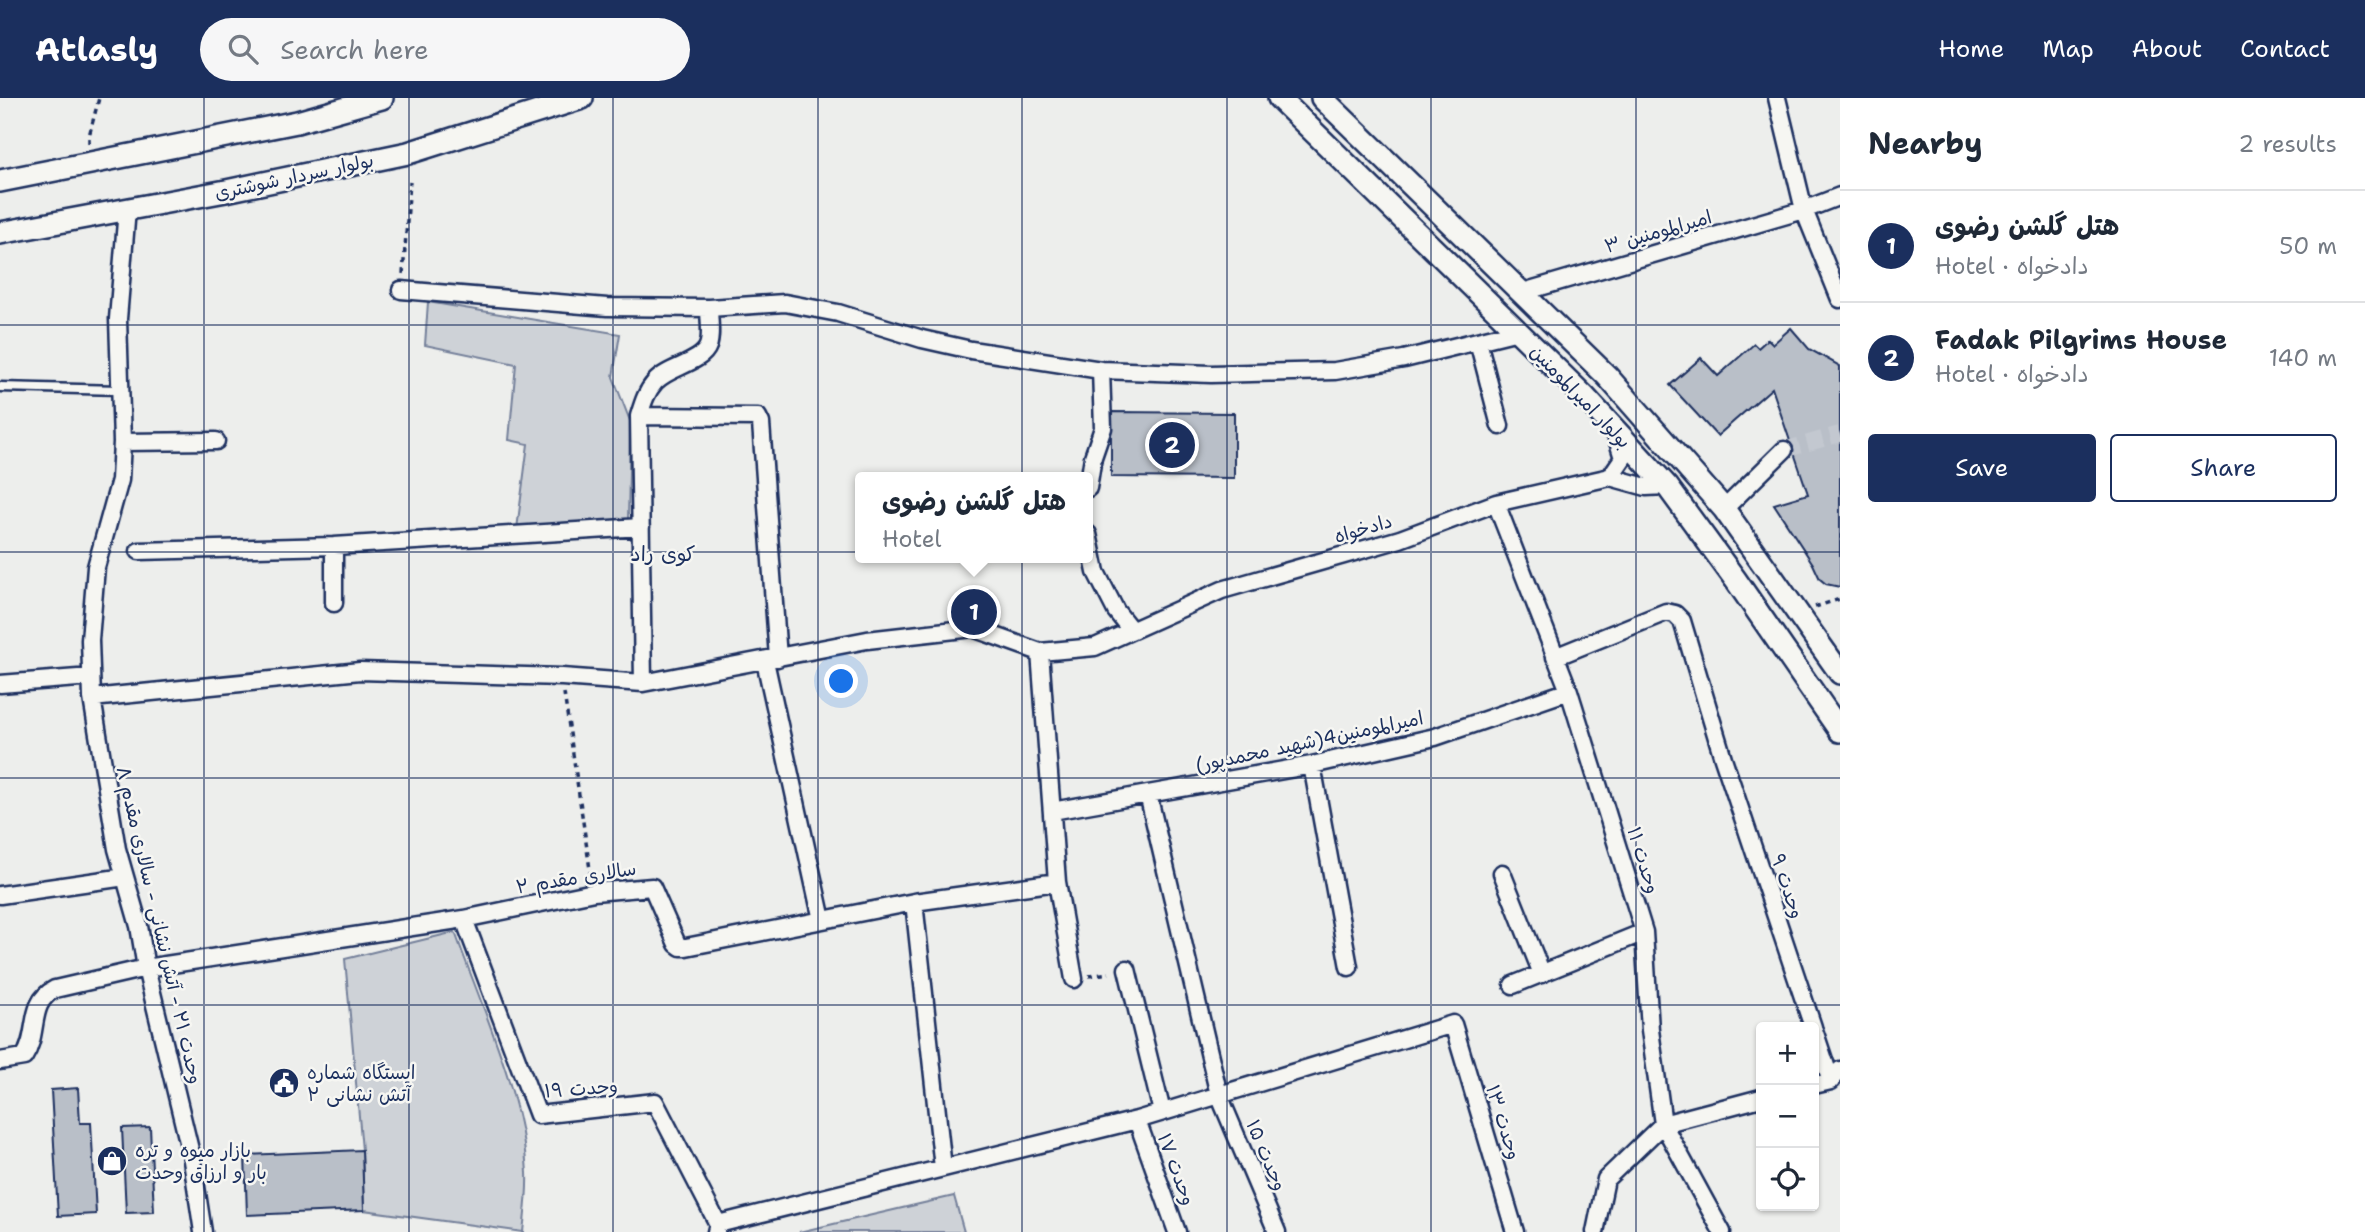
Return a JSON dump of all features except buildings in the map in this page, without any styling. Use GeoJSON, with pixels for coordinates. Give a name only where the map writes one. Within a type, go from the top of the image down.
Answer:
{"type":"FeatureCollection","features":[{"type":"Feature","properties":{"kind":"street"},"geometry":{"type":"LineString","coordinates":[[0,181],[297,122],[382,98]]}},
{"type":"Feature","properties":{"kind":"street","name":"بولوار سردار شوشتری"},"geometry":{"type":"LineString","coordinates":[[0,233],[408,153],[582,98]]}},
{"type":"Feature","properties":{"kind":"street","name":"بولوار امیرالمومنین"},"geometry":{"type":"LineString","coordinates":[[1279,98],[1585,397],[1667,486],[1840,731]]}},
{"type":"Feature","properties":{"kind":"street","name":"بولوار امیرالمومنین"},"geometry":{"type":"LineString","coordinates":[[1322,98],[1607,376],[1724,509],[1840,673]]}},
{"type":"Feature","properties":{"kind":"street"},"geometry":{"type":"LineString","coordinates":[[1777,98],[1804,210],[1840,299]]}},
{"type":"Feature","properties":{"kind":"street","name":"امیرالمومنین ۳"},"geometry":{"type":"LineString","coordinates":[[1523,292],[1804,210],[1840,196]]}},
{"type":"Feature","properties":{"kind":"street","name":"وحدت ۲۱ - آتش نشانی - سالاری مقدم ۸"},"geometry":{"type":"LineString","coordinates":[[127,209],[118,319],[122,442],[120,480],[96,567],[90,640],[92,698],[117,849],[139,926],[146,968],[191,1154],[203,1232]]}},
{"type":"Feature","properties":{"kind":"street"},"geometry":{"type":"LineString","coordinates":[[401,290],[607,307],[709,308],[785,303],[838,313],[922,339],[971,350],[1101,370],[1211,374],[1335,371],[1404,359],[1518,331]]}},
{"type":"Feature","properties":{"kind":"street"},"geometry":{"type":"LineString","coordinates":[[643,683],[639,416],[645,396],[656,380],[703,356],[709,345],[709,308]]}},
{"type":"Feature","properties":{"kind":"street"},"geometry":{"type":"LineString","coordinates":[[1478,341],[1500,426]]}},
{"type":"Feature","properties":{"kind":"street"},"geometry":{"type":"LineString","coordinates":[[1091,472],[1103,428],[1101,370]]}},
{"type":"Feature","properties":{"kind":"street"},"geometry":{"type":"LineString","coordinates":[[639,416],[758,417],[761,423],[771,660],[822,920]]}},
{"type":"Feature","properties":{"kind":"street"},"geometry":{"type":"LineString","coordinates":[[1613,428],[1623,458],[1610,477],[1646,487],[1667,486]]}},
{"type":"Feature","properties":{"kind":"street"},"geometry":{"type":"LineString","coordinates":[[122,442],[216,441]]}},
{"type":"Feature","properties":{"kind":"street"},"geometry":{"type":"LineString","coordinates":[[1724,509],[1784,450]]}},
{"type":"Feature","properties":{"kind":"street","name":"دادخواه"},"geometry":{"type":"LineString","coordinates":[[1040,652],[1096,648],[1222,590],[1400,539],[1496,503],[1610,477]]}},
{"type":"Feature","properties":{"kind":"street","name":"وحدت ۱۱"},"geometry":{"type":"LineString","coordinates":[[1496,503],[1569,691],[1644,932],[1650,1030],[1663,1124],[1722,1232]]}},
{"type":"Feature","properties":{"kind":"street"},"geometry":{"type":"LineString","coordinates":[[139,551],[334,546],[641,527]]}},
{"type":"Feature","properties":{"kind":"street"},"geometry":{"type":"LineString","coordinates":[[334,546],[334,603]]}},
{"type":"Feature","properties":{"kind":"street"},"geometry":{"type":"LineString","coordinates":[[1093,558],[1096,572],[1116,611],[1131,631]]}},
{"type":"Feature","properties":{"kind":"street","name":"وحدت ۹"},"geometry":{"type":"LineString","coordinates":[[1555,657],[1666,612],[1675,614],[1682,621],[1723,758],[1811,1022]]}},
{"type":"Feature","properties":{"kind":"street"},"geometry":{"type":"LineString","coordinates":[[92,698],[360,671],[562,677],[643,683],[867,640],[973,628],[1040,652],[1057,882],[1074,979]]}},
{"type":"Feature","properties":{"kind":"street"},"geometry":{"type":"LineString","coordinates":[[0,684],[91,677]]}},
{"type":"Feature","properties":{"kind":"street","name":"امیرالمومنین4(شهید محمدپور)"},"geometry":{"type":"LineString","coordinates":[[1052,811],[1312,765],[1436,737],[1569,691]]}},
{"type":"Feature","properties":{"kind":"street"},"geometry":{"type":"LineString","coordinates":[[1312,765],[1349,967]]}},
{"type":"Feature","properties":{"kind":"street","name":"وحدت ۱۵"},"geometry":{"type":"LineString","coordinates":[[1148,794],[1219,1095],[1277,1232]]}},
{"type":"Feature","properties":{"kind":"street"},"geometry":{"type":"LineString","coordinates":[[1502,873],[1542,974]]}},
{"type":"Feature","properties":{"kind":"street"},"geometry":{"type":"LineString","coordinates":[[0,895],[125,877]]}},
{"type":"Feature","properties":{"kind":"street","name":"سالاری مقدم ۲"},"geometry":{"type":"LineString","coordinates":[[0,1061],[24,1057],[31,1047],[38,1002],[44,994],[55,989],[146,968],[464,919],[594,891],[652,887],[677,944],[681,947],[914,902],[1057,882]]}},
{"type":"Feature","properties":{"kind":"street"},"geometry":{"type":"LineString","coordinates":[[914,902],[943,1168]]}},
{"type":"Feature","properties":{"kind":"street","name":"وحدت ۱۹"},"geometry":{"type":"LineString","coordinates":[[464,919],[538,1115],[655,1102],[717,1228]]}},
{"type":"Feature","properties":{"kind":"street"},"geometry":{"type":"LineString","coordinates":[[1513,985],[1644,932]]}},
{"type":"Feature","properties":{"kind":"street"},"geometry":{"type":"LineString","coordinates":[[1127,970],[1162,1112]]}},
{"type":"Feature","properties":{"kind":"street","name":"وحدت ۱۳"},"geometry":{"type":"LineString","coordinates":[[1219,1095],[1453,1024],[1515,1232]]}},
{"type":"Feature","properties":{"kind":"street","name":"وحدت ۹"},"geometry":{"type":"LineString","coordinates":[[1819,1041],[1835,1076]]}},
{"type":"Feature","properties":{"kind":"street"},"geometry":{"type":"LineString","coordinates":[[717,1228],[1137,1120],[1219,1095]]}},
{"type":"Feature","properties":{"kind":"street"},"geometry":{"type":"LineString","coordinates":[[1595,1232],[1606,1179],[1663,1124],[1756,1099]]}},
{"type":"Feature","properties":{"kind":"street","name":"وحدت ۱۷"},"geometry":{"type":"LineString","coordinates":[[1137,1120],[1177,1232]]}},
{"type":"Feature","properties":{"kind":"lane"},"geometry":{"type":"LineString","coordinates":[[0,387],[120,390]]}},
{"type":"Feature","properties":{"kind":"path"},"geometry":{"type":"LineString","coordinates":[[90,164],[89,136],[99,98]]}},
{"type":"Feature","properties":{"kind":"path"},"geometry":{"type":"LineString","coordinates":[[401,290],[410,182]]}},
{"type":"Feature","properties":{"kind":"path"},"geometry":{"type":"LineString","coordinates":[[562,677],[574,769],[579,785],[579,807],[594,891]]}},
{"type":"Feature","properties":{"kind":"path"},"geometry":{"type":"LineString","coordinates":[[1074,979],[1127,970]]}},
{"type":"Feature","properties":{"kind":"shaded area"},"geometry":{"type":"Polygon","coordinates":[[[428,302],[620,334],[613,377],[630,421],[628,521],[517,529],[528,444],[509,440],[516,364],[425,345],[428,302]]]}},
{"type":"Feature","properties":{"kind":"shaded area"},"geometry":{"type":"Polygon","coordinates":[[[455,932],[499,1051],[518,1113],[527,1173],[523,1232],[364,1210],[362,1150],[345,959],[455,932]]]}},
{"type":"Feature","properties":{"kind":"shaded area"},"geometry":{"type":"Polygon","coordinates":[[[954,1196],[964,1232],[799,1232],[954,1196]]]}},
{"type":"Feature","properties":{"kind":"tunnel"},"geometry":{"type":"LineString","coordinates":[[1784,450],[1840,434]]}},
{"type":"Feature","properties":{"kind":"place","name":"Fadak Pilgrims House"},"geometry":{"type":"Point","coordinates":[1172,445]}},
{"type":"Feature","properties":{"kind":"place","name":"هتل گلشن رضوی"},"geometry":{"type":"Point","coordinates":[974,612]}},
{"type":"Feature","properties":{"kind":"place","name":"ایستگاه شماره ۲ آتش نشانی"},"geometry":{"type":"Point","coordinates":[284,1083]}},
{"type":"Feature","properties":{"kind":"place","name":"بازار میوه و تره بار و ارزاق وحدت"},"geometry":{"type":"Point","coordinates":[112,1161]}},
{"type":"Feature","properties":{"kind":"district","name":"کوی راد"},"geometry":{"type":"Point","coordinates":[663,554]}}]}
